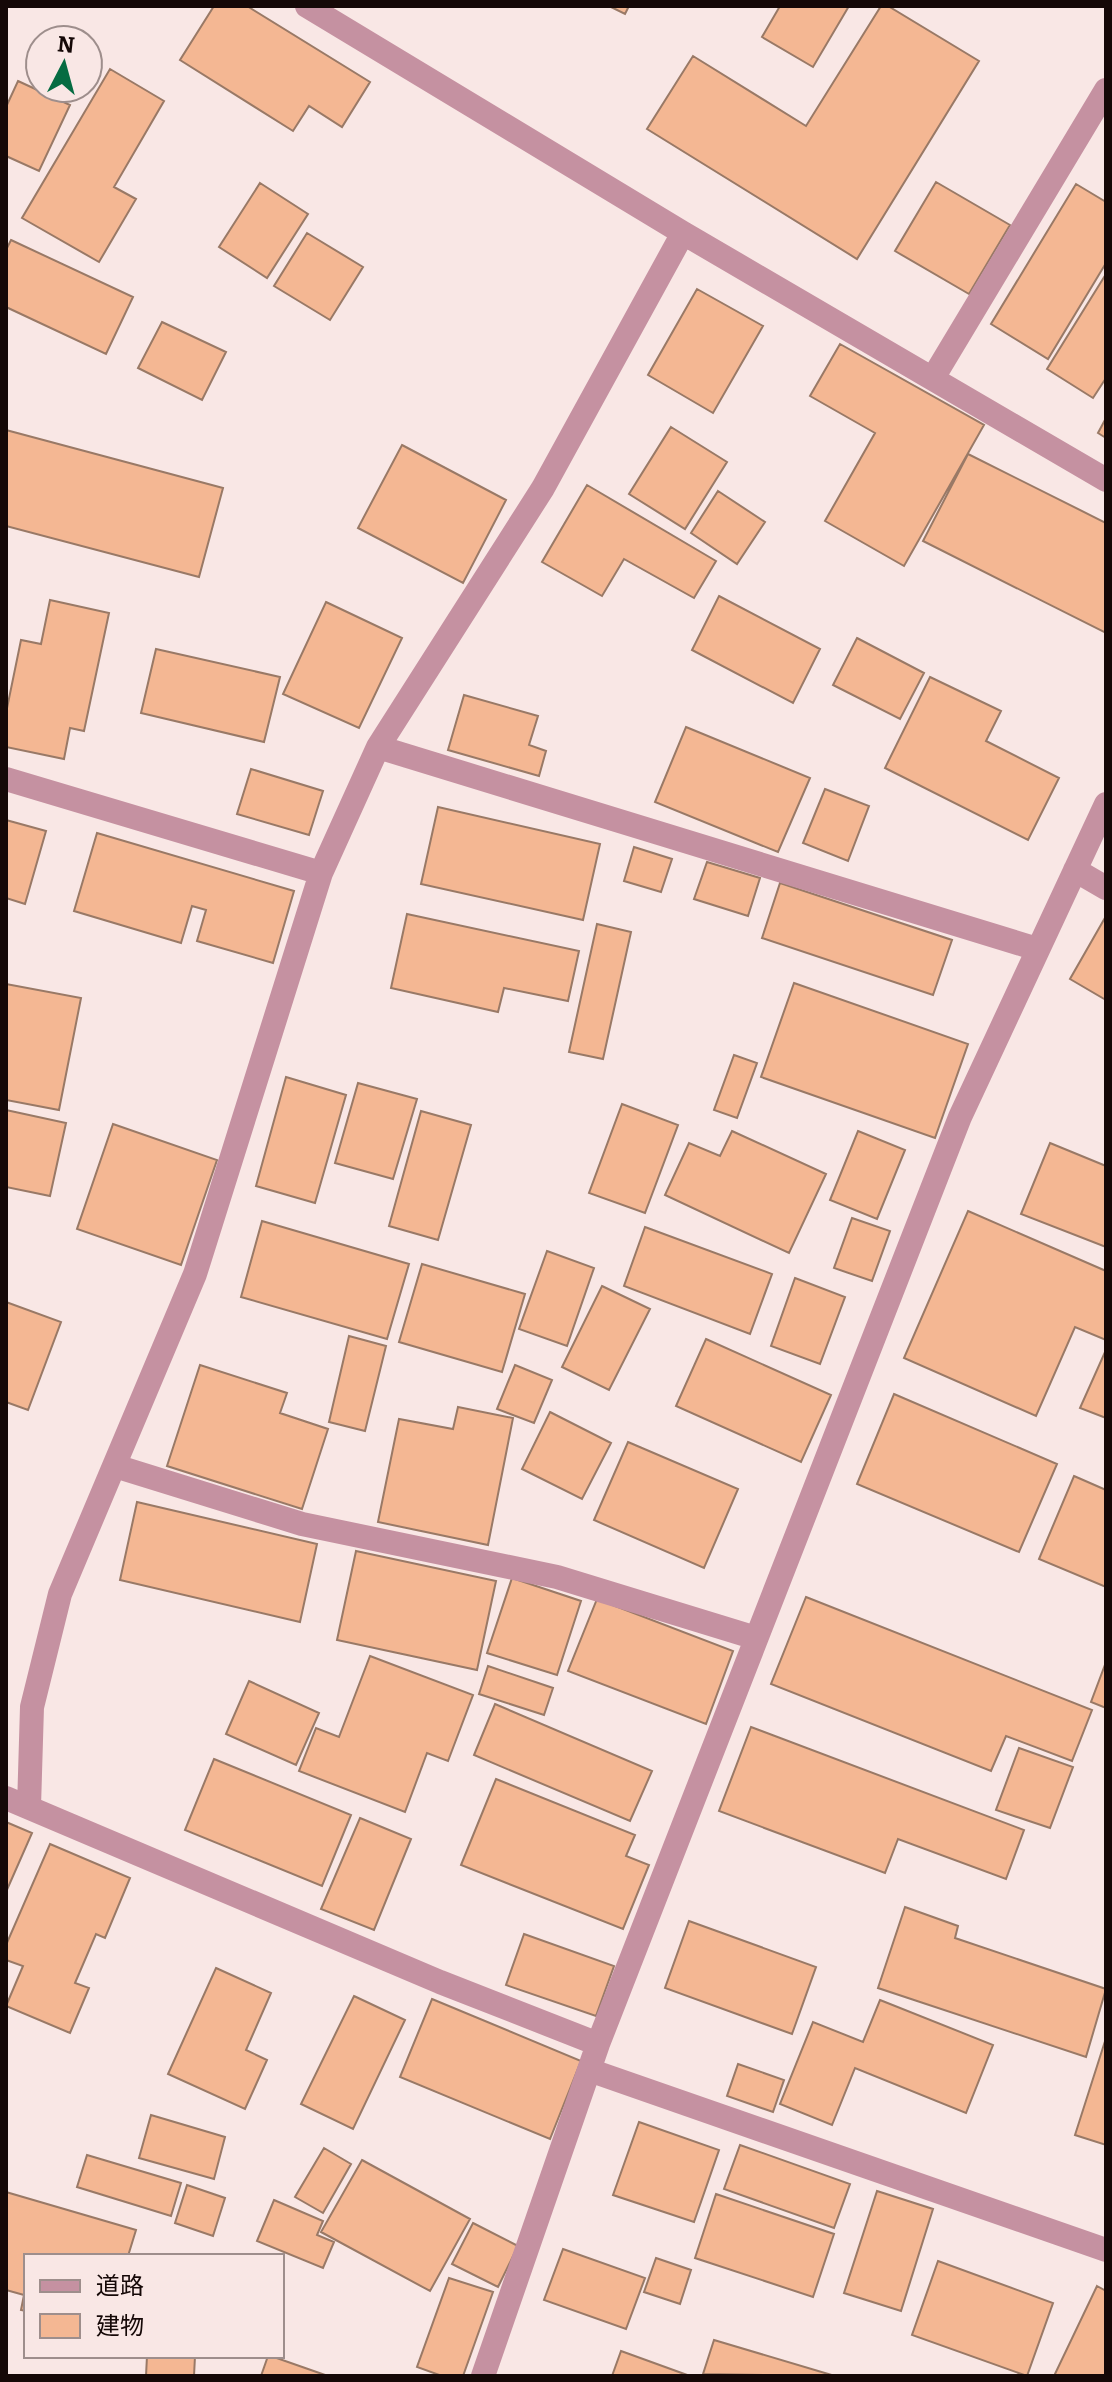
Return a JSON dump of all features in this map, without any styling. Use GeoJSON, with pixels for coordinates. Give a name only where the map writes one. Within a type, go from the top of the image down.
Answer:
{"type":"FeatureCollection","features":[{"type":"Feature","properties":{"kind":"street"},"geometry":{"type":"LineString","coordinates":[[307,6],[683,233],[1106,480]]}},
{"type":"Feature","properties":{"kind":"street"},"geometry":{"type":"LineString","coordinates":[[933,378],[1106,90]]}},
{"type":"Feature","properties":{"kind":"street"},"geometry":{"type":"LineString","coordinates":[[29,1807],[32,1707],[60,1594],[195,1274],[321,873],[378,747],[543,488],[683,233]]}},
{"type":"Feature","properties":{"kind":"street"},"geometry":{"type":"LineString","coordinates":[[378,747],[1037,949]]}},
{"type":"Feature","properties":{"kind":"street"},"geometry":{"type":"LineString","coordinates":[[6,779],[321,873]]}},
{"type":"Feature","properties":{"kind":"street"},"geometry":{"type":"LineString","coordinates":[[483,2376],[598,2044],[960,1117],[1106,804]]}},
{"type":"Feature","properties":{"kind":"street"},"geometry":{"type":"LineString","coordinates":[[1075,870],[1106,888]]}},
{"type":"Feature","properties":{"kind":"street"},"geometry":{"type":"LineString","coordinates":[[115,1466],[302,1524],[589,1585],[756,1638]]}},
{"type":"Feature","properties":{"kind":"street"},"geometry":{"type":"LineString","coordinates":[[6,1798],[440,1982],[598,2044]]}},
{"type":"Feature","properties":{"kind":"street"},"geometry":{"type":"LineString","coordinates":[[589,2070],[1106,2250]]}},
{"type":"Feature","properties":{"kind":"building"},"geometry":{"type":"Polygon","coordinates":[[[214,6],[247,6],[370,82],[342,127],[309,106],[293,131],[180,60],[214,6]]]}},
{"type":"Feature","properties":{"kind":"building"},"geometry":{"type":"Polygon","coordinates":[[[609,6],[629,6],[625,14],[609,6]]]}},
{"type":"Feature","properties":{"kind":"building"},"geometry":{"type":"Polygon","coordinates":[[[780,6],[849,6],[813,67],[762,37],[780,6]]]}},
{"type":"Feature","properties":{"kind":"building"},"geometry":{"type":"Polygon","coordinates":[[[881,6],[888,6],[979,61],[857,259],[647,129],[693,56],[806,126],[881,6]]]}},
{"type":"Feature","properties":{"kind":"building"},"geometry":{"type":"Polygon","coordinates":[[[110,69],[164,101],[114,187],[136,199],[99,262],[22,218],[89,104],[104,104],[104,79],[110,69]]]}},
{"type":"Feature","properties":{"kind":"building"},"geometry":{"type":"Polygon","coordinates":[[[18,81],[24,84],[24,104],[70,105],[39,171],[6,156],[6,107],[18,81]]]}},
{"type":"Feature","properties":{"kind":"building"},"geometry":{"type":"Polygon","coordinates":[[[936,182],[1010,225],[969,294],[895,251],[936,182]]]}},
{"type":"Feature","properties":{"kind":"building"},"geometry":{"type":"Polygon","coordinates":[[[260,183],[308,214],[267,278],[219,247],[260,183]]]}},
{"type":"Feature","properties":{"kind":"building"},"geometry":{"type":"Polygon","coordinates":[[[1076,184],[1106,202],[1106,263],[1048,359],[991,324],[1076,184]]]}},
{"type":"Feature","properties":{"kind":"building"},"geometry":{"type":"Polygon","coordinates":[[[307,233],[363,267],[330,320],[274,286],[307,233]]]}},
{"type":"Feature","properties":{"kind":"building"},"geometry":{"type":"Polygon","coordinates":[[[11,240],[133,297],[106,354],[6,307],[6,250],[11,240]]]}},
{"type":"Feature","properties":{"kind":"building"},"geometry":{"type":"Polygon","coordinates":[[[1106,274],[1106,378],[1093,398],[1047,369],[1106,274]]]}},
{"type":"Feature","properties":{"kind":"building"},"geometry":{"type":"Polygon","coordinates":[[[697,289],[763,326],[713,413],[648,375],[697,289]]]}},
{"type":"Feature","properties":{"kind":"building"},"geometry":{"type":"Polygon","coordinates":[[[162,322],[226,352],[202,400],[138,368],[162,322]]]}},
{"type":"Feature","properties":{"kind":"building"},"geometry":{"type":"Polygon","coordinates":[[[840,344],[984,425],[904,566],[825,521],[875,433],[810,396],[840,344]]]}},
{"type":"Feature","properties":{"kind":"building"},"geometry":{"type":"Polygon","coordinates":[[[1106,418],[1106,438],[1098,433],[1106,418]]]}},
{"type":"Feature","properties":{"kind":"building"},"geometry":{"type":"Polygon","coordinates":[[[671,427],[727,462],[685,529],[629,494],[671,427]]]}},
{"type":"Feature","properties":{"kind":"building"},"geometry":{"type":"Polygon","coordinates":[[[6,430],[223,488],[199,577],[6,526],[6,430]]]}},
{"type":"Feature","properties":{"kind":"building"},"geometry":{"type":"Polygon","coordinates":[[[402,445],[506,500],[463,583],[358,528],[402,445]]]}},
{"type":"Feature","properties":{"kind":"building"},"geometry":{"type":"Polygon","coordinates":[[[968,454],[1106,523],[1106,633],[923,541],[968,454]]]}},
{"type":"Feature","properties":{"kind":"building"},"geometry":{"type":"Polygon","coordinates":[[[587,485],[716,561],[694,598],[624,559],[602,596],[542,562],[587,485]]]}},
{"type":"Feature","properties":{"kind":"building"},"geometry":{"type":"Polygon","coordinates":[[[718,491],[765,522],[737,564],[691,533],[718,491]]]}},
{"type":"Feature","properties":{"kind":"building"},"geometry":{"type":"Polygon","coordinates":[[[719,596],[820,649],[793,703],[692,650],[719,596]]]}},
{"type":"Feature","properties":{"kind":"building"},"geometry":{"type":"Polygon","coordinates":[[[50,600],[109,613],[84,731],[70,728],[64,759],[6,747],[6,713],[21,640],[41,644],[50,600]]]}},
{"type":"Feature","properties":{"kind":"building"},"geometry":{"type":"Polygon","coordinates":[[[326,602],[402,638],[359,728],[283,694],[326,602]]]}},
{"type":"Feature","properties":{"kind":"building"},"geometry":{"type":"Polygon","coordinates":[[[857,638],[924,673],[900,719],[833,685],[857,638]]]}},
{"type":"Feature","properties":{"kind":"building"},"geometry":{"type":"Polygon","coordinates":[[[156,649],[280,677],[264,742],[141,713],[156,649]]]}},
{"type":"Feature","properties":{"kind":"building"},"geometry":{"type":"Polygon","coordinates":[[[930,677],[1001,711],[986,741],[1059,778],[1028,840],[885,768],[930,677]]]}},
{"type":"Feature","properties":{"kind":"building"},"geometry":{"type":"Polygon","coordinates":[[[464,695],[538,716],[529,745],[546,751],[539,776],[448,750],[464,695]]]}},
{"type":"Feature","properties":{"kind":"building"},"geometry":{"type":"Polygon","coordinates":[[[686,727],[810,778],[778,852],[655,802],[686,727]]]}},
{"type":"Feature","properties":{"kind":"building"},"geometry":{"type":"Polygon","coordinates":[[[251,769],[323,791],[309,835],[237,814],[251,769]]]}},
{"type":"Feature","properties":{"kind":"building"},"geometry":{"type":"Polygon","coordinates":[[[825,789],[869,806],[848,861],[803,843],[825,789]]]}},
{"type":"Feature","properties":{"kind":"building"},"geometry":{"type":"Polygon","coordinates":[[[438,807],[600,844],[583,920],[421,884],[438,807]]]}},
{"type":"Feature","properties":{"kind":"building"},"geometry":{"type":"Polygon","coordinates":[[[6,820],[46,831],[25,904],[6,898],[6,820]]]}},
{"type":"Feature","properties":{"kind":"building"},"geometry":{"type":"Polygon","coordinates":[[[97,833],[294,891],[273,963],[197,941],[206,910],[192,906],[181,943],[74,911],[97,833]]]}},
{"type":"Feature","properties":{"kind":"building"},"geometry":{"type":"Polygon","coordinates":[[[634,847],[672,859],[661,892],[624,881],[634,847]]]}},
{"type":"Feature","properties":{"kind":"building"},"geometry":{"type":"Polygon","coordinates":[[[707,862],[760,878],[748,916],[694,899],[707,862]]]}},
{"type":"Feature","properties":{"kind":"building"},"geometry":{"type":"Polygon","coordinates":[[[780,883],[952,940],[933,995],[762,938],[780,883]]]}},
{"type":"Feature","properties":{"kind":"building"},"geometry":{"type":"Polygon","coordinates":[[[407,914],[579,951],[568,1001],[504,988],[498,1012],[391,988],[407,914]]]}},
{"type":"Feature","properties":{"kind":"building"},"geometry":{"type":"Polygon","coordinates":[[[1106,916],[1106,1000],[1070,979],[1106,916]]]}},
{"type":"Feature","properties":{"kind":"building"},"geometry":{"type":"Polygon","coordinates":[[[597,924],[631,932],[603,1059],[569,1052],[597,924]]]}},
{"type":"Feature","properties":{"kind":"building"},"geometry":{"type":"Polygon","coordinates":[[[794,983],[968,1044],[935,1138],[761,1077],[794,983]]]}},
{"type":"Feature","properties":{"kind":"building"},"geometry":{"type":"Polygon","coordinates":[[[6,984],[81,998],[59,1110],[6,1100],[6,984]]]}},
{"type":"Feature","properties":{"kind":"building"},"geometry":{"type":"Polygon","coordinates":[[[734,1055],[757,1063],[737,1118],[714,1110],[734,1055]]]}},
{"type":"Feature","properties":{"kind":"building"},"geometry":{"type":"Polygon","coordinates":[[[286,1077],[346,1095],[315,1203],[256,1186],[286,1077]]]}},
{"type":"Feature","properties":{"kind":"building"},"geometry":{"type":"Polygon","coordinates":[[[358,1083],[417,1099],[393,1179],[335,1163],[358,1083]]]}},
{"type":"Feature","properties":{"kind":"building"},"geometry":{"type":"Polygon","coordinates":[[[622,1104],[678,1125],[645,1213],[589,1193],[622,1104]]]}},
{"type":"Feature","properties":{"kind":"building"},"geometry":{"type":"Polygon","coordinates":[[[6,1110],[66,1123],[50,1196],[6,1187],[6,1110]]]}},
{"type":"Feature","properties":{"kind":"building"},"geometry":{"type":"Polygon","coordinates":[[[421,1111],[471,1125],[438,1240],[389,1226],[421,1111]]]}},
{"type":"Feature","properties":{"kind":"building"},"geometry":{"type":"Polygon","coordinates":[[[113,1124],[217,1160],[181,1265],[77,1229],[113,1124]]]}},
{"type":"Feature","properties":{"kind":"building"},"geometry":{"type":"Polygon","coordinates":[[[732,1131],[826,1174],[789,1253],[665,1195],[689,1143],[720,1156],[732,1131]]]}},
{"type":"Feature","properties":{"kind":"building"},"geometry":{"type":"Polygon","coordinates":[[[858,1131],[905,1150],[877,1219],[830,1200],[858,1131]]]}},
{"type":"Feature","properties":{"kind":"building"},"geometry":{"type":"Polygon","coordinates":[[[1050,1143],[1106,1166],[1106,1247],[1021,1214],[1050,1143]]]}},
{"type":"Feature","properties":{"kind":"building"},"geometry":{"type":"Polygon","coordinates":[[[968,1211],[1106,1271],[1106,1340],[1075,1327],[1036,1416],[904,1358],[968,1211]]]}},
{"type":"Feature","properties":{"kind":"building"},"geometry":{"type":"Polygon","coordinates":[[[852,1218],[890,1231],[872,1281],[834,1268],[852,1218]]]}},
{"type":"Feature","properties":{"kind":"building"},"geometry":{"type":"Polygon","coordinates":[[[262,1221],[409,1264],[387,1339],[241,1297],[262,1221]]]}},
{"type":"Feature","properties":{"kind":"building"},"geometry":{"type":"Polygon","coordinates":[[[645,1227],[772,1274],[750,1334],[624,1286],[645,1227]]]}},
{"type":"Feature","properties":{"kind":"building"},"geometry":{"type":"Polygon","coordinates":[[[547,1251],[594,1268],[567,1346],[519,1329],[547,1251]]]}},
{"type":"Feature","properties":{"kind":"building"},"geometry":{"type":"Polygon","coordinates":[[[422,1264],[525,1294],[502,1372],[399,1342],[422,1264]]]}},
{"type":"Feature","properties":{"kind":"building"},"geometry":{"type":"Polygon","coordinates":[[[795,1278],[845,1297],[820,1364],[771,1346],[795,1278]]]}},
{"type":"Feature","properties":{"kind":"building"},"geometry":{"type":"Polygon","coordinates":[[[602,1286],[650,1309],[609,1390],[562,1367],[602,1286]]]}},
{"type":"Feature","properties":{"kind":"building"},"geometry":{"type":"Polygon","coordinates":[[[6,1302],[61,1322],[28,1410],[6,1402],[6,1302]]]}},
{"type":"Feature","properties":{"kind":"building"},"geometry":{"type":"Polygon","coordinates":[[[349,1336],[386,1346],[365,1431],[329,1422],[349,1336]]]}},
{"type":"Feature","properties":{"kind":"building"},"geometry":{"type":"Polygon","coordinates":[[[706,1339],[831,1395],[801,1462],[676,1406],[706,1339]]]}},
{"type":"Feature","properties":{"kind":"building"},"geometry":{"type":"Polygon","coordinates":[[[1106,1352],[1106,1418],[1080,1408],[1106,1352]]]}},
{"type":"Feature","properties":{"kind":"building"},"geometry":{"type":"Polygon","coordinates":[[[200,1365],[287,1393],[280,1413],[328,1429],[302,1509],[167,1466],[200,1365]]]}},
{"type":"Feature","properties":{"kind":"building"},"geometry":{"type":"Polygon","coordinates":[[[515,1365],[552,1380],[534,1423],[497,1409],[515,1365]]]}},
{"type":"Feature","properties":{"kind":"building"},"geometry":{"type":"Polygon","coordinates":[[[894,1394],[1057,1464],[1019,1552],[857,1484],[894,1394]]]}},
{"type":"Feature","properties":{"kind":"building"},"geometry":{"type":"Polygon","coordinates":[[[458,1407],[513,1418],[488,1545],[378,1522],[399,1419],[453,1429],[458,1407]]]}},
{"type":"Feature","properties":{"kind":"building"},"geometry":{"type":"Polygon","coordinates":[[[550,1412],[611,1443],[582,1499],[522,1469],[550,1412]]]}},
{"type":"Feature","properties":{"kind":"building"},"geometry":{"type":"Polygon","coordinates":[[[628,1442],[738,1489],[704,1568],[594,1520],[628,1442]]]}},
{"type":"Feature","properties":{"kind":"building"},"geometry":{"type":"Polygon","coordinates":[[[1074,1476],[1106,1490],[1106,1587],[1039,1559],[1074,1476]]]}},
{"type":"Feature","properties":{"kind":"building"},"geometry":{"type":"Polygon","coordinates":[[[137,1502],[317,1544],[300,1622],[120,1580],[137,1502]]]}},
{"type":"Feature","properties":{"kind":"building"},"geometry":{"type":"Polygon","coordinates":[[[356,1551],[496,1581],[477,1670],[337,1640],[356,1551]]]}},
{"type":"Feature","properties":{"kind":"building"},"geometry":{"type":"Polygon","coordinates":[[[512,1578],[581,1601],[557,1675],[487,1653],[512,1578]]]}},
{"type":"Feature","properties":{"kind":"building"},"geometry":{"type":"Polygon","coordinates":[[[806,1597],[1092,1710],[1072,1761],[1006,1736],[991,1771],[771,1684],[806,1597]]]}},
{"type":"Feature","properties":{"kind":"building"},"geometry":{"type":"Polygon","coordinates":[[[597,1599],[733,1651],[706,1724],[568,1671],[597,1599]]]}},
{"type":"Feature","properties":{"kind":"building"},"geometry":{"type":"Polygon","coordinates":[[[370,1656],[473,1695],[448,1761],[427,1753],[405,1812],[299,1771],[316,1728],[339,1737],[370,1656]]]}},
{"type":"Feature","properties":{"kind":"building"},"geometry":{"type":"Polygon","coordinates":[[[1106,1662],[1106,1708],[1091,1702],[1106,1662]]]}},
{"type":"Feature","properties":{"kind":"building"},"geometry":{"type":"Polygon","coordinates":[[[488,1666],[553,1688],[544,1715],[479,1694],[488,1666]]]}},
{"type":"Feature","properties":{"kind":"building"},"geometry":{"type":"Polygon","coordinates":[[[249,1681],[319,1713],[296,1765],[226,1734],[249,1681]]]}},
{"type":"Feature","properties":{"kind":"building"},"geometry":{"type":"Polygon","coordinates":[[[495,1704],[652,1771],[630,1821],[474,1755],[495,1704]]]}},
{"type":"Feature","properties":{"kind":"building"},"geometry":{"type":"Polygon","coordinates":[[[751,1727],[1024,1830],[1006,1879],[898,1839],[885,1873],[719,1811],[751,1727]]]}},
{"type":"Feature","properties":{"kind":"building"},"geometry":{"type":"Polygon","coordinates":[[[1019,1748],[1073,1767],[1050,1828],[996,1810],[1019,1748]]]}},
{"type":"Feature","properties":{"kind":"building"},"geometry":{"type":"Polygon","coordinates":[[[214,1759],[351,1815],[322,1886],[185,1830],[214,1759]]]}},
{"type":"Feature","properties":{"kind":"building"},"geometry":{"type":"Polygon","coordinates":[[[496,1779],[635,1835],[626,1856],[649,1865],[623,1929],[461,1865],[496,1779]]]}},
{"type":"Feature","properties":{"kind":"building"},"geometry":{"type":"Polygon","coordinates":[[[360,1818],[411,1839],[374,1930],[321,1909],[360,1818]]]}},
{"type":"Feature","properties":{"kind":"building"},"geometry":{"type":"Polygon","coordinates":[[[6,1822],[32,1833],[6,1892],[6,1822]]]}},
{"type":"Feature","properties":{"kind":"building"},"geometry":{"type":"Polygon","coordinates":[[[50,1844],[130,1878],[105,1938],[96,1934],[75,1983],[89,1988],[70,2033],[6,2006],[23,1966],[6,1960],[6,1945],[50,1844]]]}},
{"type":"Feature","properties":{"kind":"building"},"geometry":{"type":"Polygon","coordinates":[[[905,1907],[958,1926],[955,1938],[1106,1989],[1086,2057],[878,1988],[905,1907]]]}},
{"type":"Feature","properties":{"kind":"building"},"geometry":{"type":"Polygon","coordinates":[[[689,1921],[816,1967],[792,2034],[665,1988],[689,1921]]]}},
{"type":"Feature","properties":{"kind":"building"},"geometry":{"type":"Polygon","coordinates":[[[524,1934],[614,1966],[596,2016],[506,1985],[524,1934]]]}},
{"type":"Feature","properties":{"kind":"building"},"geometry":{"type":"Polygon","coordinates":[[[216,1968],[271,1993],[246,2050],[267,2060],[245,2109],[168,2074],[216,1968]]]}},
{"type":"Feature","properties":{"kind":"building"},"geometry":{"type":"Polygon","coordinates":[[[354,1996],[405,2020],[353,2129],[301,2104],[354,1996]]]}},
{"type":"Feature","properties":{"kind":"building"},"geometry":{"type":"Polygon","coordinates":[[[432,1999],[581,2061],[550,2139],[400,2077],[432,1999]]]}},
{"type":"Feature","properties":{"kind":"building"},"geometry":{"type":"Polygon","coordinates":[[[880,2000],[993,2045],[966,2113],[855,2068],[832,2125],[780,2104],[813,2022],[863,2042],[880,2000]]]}},
{"type":"Feature","properties":{"kind":"building"},"geometry":{"type":"Polygon","coordinates":[[[1106,2038],[1106,2145],[1075,2135],[1106,2038]]]}},
{"type":"Feature","properties":{"kind":"building"},"geometry":{"type":"Polygon","coordinates":[[[738,2064],[784,2080],[773,2112],[727,2096],[738,2064]]]}},
{"type":"Feature","properties":{"kind":"building"},"geometry":{"type":"Polygon","coordinates":[[[151,2115],[225,2137],[214,2179],[139,2158],[151,2115]]]}},
{"type":"Feature","properties":{"kind":"building"},"geometry":{"type":"Polygon","coordinates":[[[639,2122],[719,2150],[694,2222],[613,2195],[639,2122]]]}},
{"type":"Feature","properties":{"kind":"building"},"geometry":{"type":"Polygon","coordinates":[[[740,2145],[850,2184],[834,2228],[724,2189],[740,2145]]]}},
{"type":"Feature","properties":{"kind":"building"},"geometry":{"type":"Polygon","coordinates":[[[324,2148],[351,2164],[323,2213],[295,2197],[324,2148]]]}},
{"type":"Feature","properties":{"kind":"building"},"geometry":{"type":"Polygon","coordinates":[[[87,2155],[181,2183],[171,2216],[77,2187],[87,2155]]]}},
{"type":"Feature","properties":{"kind":"building"},"geometry":{"type":"Polygon","coordinates":[[[362,2160],[470,2219],[430,2291],[321,2232],[362,2160]]]}},
{"type":"Feature","properties":{"kind":"building"},"geometry":{"type":"Polygon","coordinates":[[[187,2185],[225,2198],[213,2236],[175,2223],[187,2185]]]}},
{"type":"Feature","properties":{"kind":"building"},"geometry":{"type":"Polygon","coordinates":[[[877,2191],[933,2209],[901,2311],[844,2293],[877,2191]]]}},
{"type":"Feature","properties":{"kind":"building"},"geometry":{"type":"Polygon","coordinates":[[[6,2192],[136,2230],[129,2254],[24,2254],[24,2295],[6,2290],[6,2192]]]}},
{"type":"Feature","properties":{"kind":"building"},"geometry":{"type":"Polygon","coordinates":[[[716,2194],[834,2234],[813,2297],[695,2258],[716,2194]]]}},
{"type":"Feature","properties":{"kind":"building"},"geometry":{"type":"Polygon","coordinates":[[[274,2200],[323,2221],[317,2235],[334,2242],[323,2268],[257,2241],[274,2200]]]}},
{"type":"Feature","properties":{"kind":"building"},"geometry":{"type":"Polygon","coordinates":[[[473,2223],[518,2246],[498,2287],[452,2264],[473,2223]]]}},
{"type":"Feature","properties":{"kind":"building"},"geometry":{"type":"Polygon","coordinates":[[[563,2249],[645,2278],[626,2329],[544,2300],[563,2249]]]}},
{"type":"Feature","properties":{"kind":"building"},"geometry":{"type":"Polygon","coordinates":[[[656,2258],[691,2270],[680,2304],[644,2292],[656,2258]]]}},
{"type":"Feature","properties":{"kind":"building"},"geometry":{"type":"Polygon","coordinates":[[[938,2261],[1053,2303],[1027,2376],[912,2335],[938,2261]]]}},
{"type":"Feature","properties":{"kind":"building"},"geometry":{"type":"Polygon","coordinates":[[[449,2278],[493,2292],[463,2376],[442,2376],[417,2367],[449,2278]]]}},
{"type":"Feature","properties":{"kind":"building"},"geometry":{"type":"Polygon","coordinates":[[[1097,2286],[1106,2291],[1106,2376],[1054,2376],[1097,2286]]]}},
{"type":"Feature","properties":{"kind":"building"},"geometry":{"type":"Polygon","coordinates":[[[714,2340],[835,2376],[703,2374],[714,2340]]]}},
{"type":"Feature","properties":{"kind":"building"},"geometry":{"type":"Polygon","coordinates":[[[621,2351],[690,2376],[612,2376],[621,2351]]]}},
{"type":"Feature","properties":{"kind":"building"},"geometry":{"type":"Polygon","coordinates":[[[147,2358],[195,2358],[194,2376],[146,2376],[147,2358]]]}},
{"type":"Feature","properties":{"kind":"building"},"geometry":{"type":"Polygon","coordinates":[[[267,2358],[277,2358],[328,2376],[261,2376],[267,2358]]]}}]}
